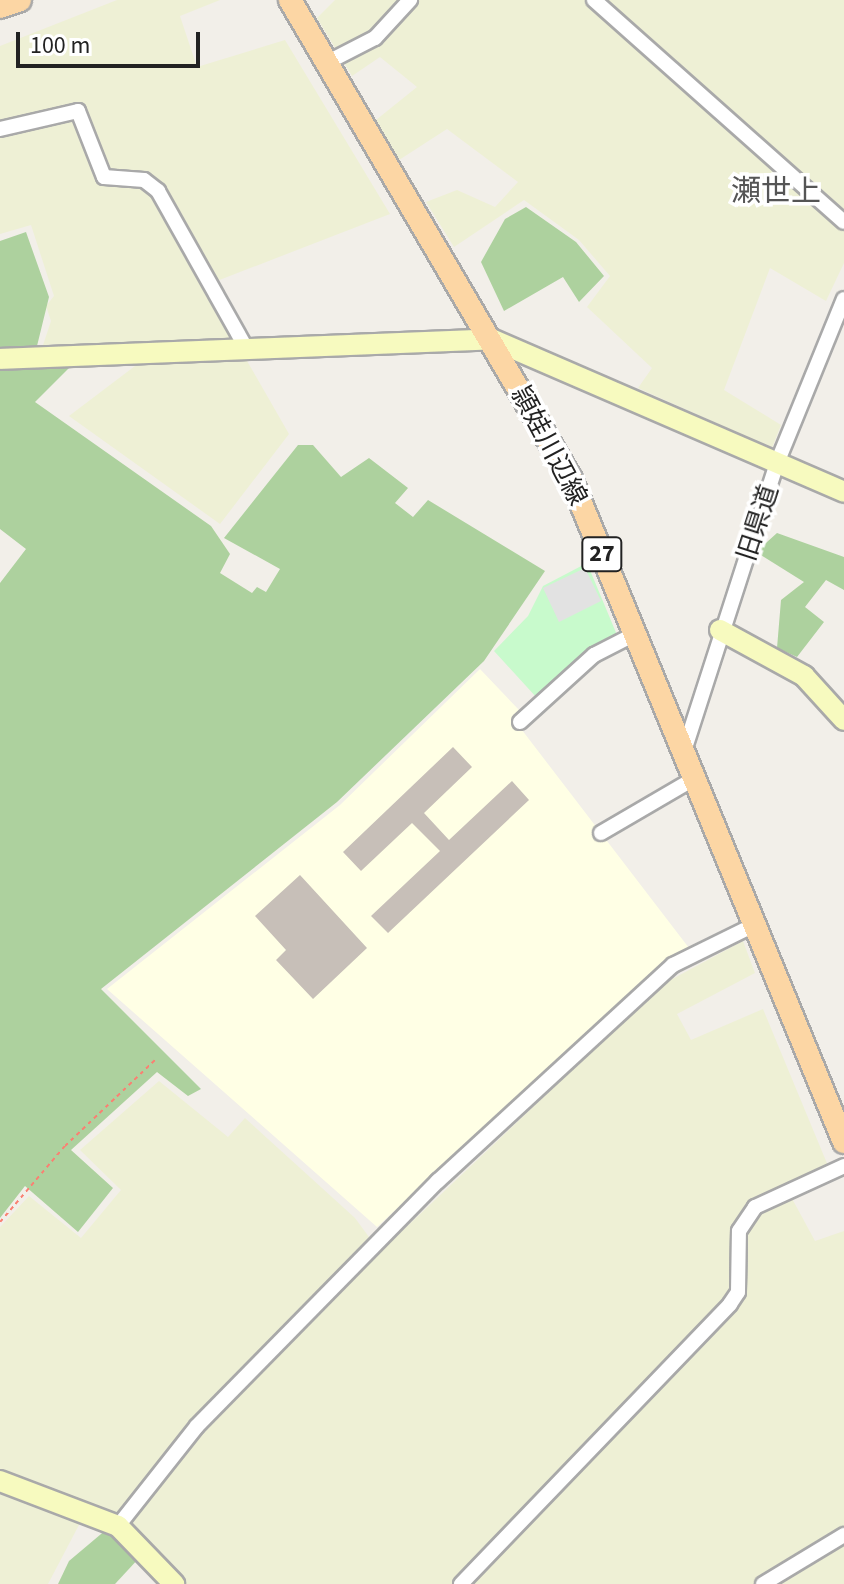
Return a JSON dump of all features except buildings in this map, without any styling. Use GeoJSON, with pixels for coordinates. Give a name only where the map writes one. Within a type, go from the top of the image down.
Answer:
{"type":"FeatureCollection","features":[{"type":"Feature","properties":{"kind":"main road"},"geometry":{"type":"LineString","coordinates":[[0,7],[20,0]]}},
{"type":"Feature","properties":{"kind":"main road","name":"頴娃川辺線"},"geometry":{"type":"LineString","coordinates":[[290,0],[571,479],[844,1142]]}},
{"type":"Feature","properties":{"kind":"street"},"geometry":{"type":"LineString","coordinates":[[328,62],[375,38],[410,0]]}},
{"type":"Feature","properties":{"kind":"street"},"geometry":{"type":"LineString","coordinates":[[594,0],[844,222]]}},
{"type":"Feature","properties":{"kind":"street"},"geometry":{"type":"LineString","coordinates":[[0,129],[78,111],[104,177],[144,180],[158,191],[245,346]]}},
{"type":"Feature","properties":{"kind":"street","name":"旧県道"},"geometry":{"type":"LineString","coordinates":[[684,751],[720,630],[777,463],[839,320],[844,299]]}},
{"type":"Feature","properties":{"kind":"street"},"geometry":{"type":"LineString","coordinates":[[0,359],[245,346],[491,339],[844,492]]}},
{"type":"Feature","properties":{"kind":"street"},"geometry":{"type":"LineString","coordinates":[[720,630],[787,664],[844,720]]}},
{"type":"Feature","properties":{"kind":"street"},"geometry":{"type":"LineString","coordinates":[[520,722],[594,655],[635,634]]}},
{"type":"Feature","properties":{"kind":"street"},"geometry":{"type":"LineString","coordinates":[[601,833],[695,778]]}},
{"type":"Feature","properties":{"kind":"street"},"geometry":{"type":"LineString","coordinates":[[118,1526],[197,1426],[438,1181],[673,965],[756,924]]}},
{"type":"Feature","properties":{"kind":"street"},"geometry":{"type":"LineString","coordinates":[[461,1584],[730,1304],[738,1292],[739,1231],[755,1207],[844,1166]]}},
{"type":"Feature","properties":{"kind":"street"},"geometry":{"type":"LineString","coordinates":[[0,1481],[118,1526],[174,1584]]}},
{"type":"Feature","properties":{"kind":"street"},"geometry":{"type":"LineString","coordinates":[[763,1584],[844,1535]]}},
{"type":"Feature","properties":{"kind":"path"},"geometry":{"type":"LineString","coordinates":[[0,1222],[65,1146],[157,1058]]}},
{"type":"Feature","properties":{"kind":"shaded area"},"geometry":{"type":"Polygon","coordinates":[[[117,0],[220,0],[180,16],[197,67],[285,40],[390,214],[204,286],[289,434],[220,524],[69,416],[168,341],[43,345],[51,321],[46,306],[54,296],[31,225],[0,234],[0,46],[117,0]]]}},
{"type":"Feature","properties":{"kind":"shaded area"},"geometry":{"type":"Polygon","coordinates":[[[335,0],[844,0],[844,263],[826,301],[770,268],[724,390],[781,425],[772,448],[638,388],[652,368],[587,307],[610,276],[579,240],[524,200],[454,247],[426,202],[457,190],[495,207],[518,182],[447,129],[399,160],[376,120],[417,87],[380,57],[352,76],[317,18],[335,0]]]}},
{"type":"Feature","properties":{"kind":"shaded area"},"geometry":{"type":"Polygon","coordinates":[[[585,568],[601,601],[559,622],[543,588],[585,568]]]}},
{"type":"Feature","properties":{"kind":"shaded area"},"geometry":{"type":"Polygon","coordinates":[[[480,669],[519,710],[512,717],[689,948],[663,963],[377,1227],[107,989],[340,805],[480,669]]]}},
{"type":"Feature","properties":{"kind":"shaded area"},"geometry":{"type":"Polygon","coordinates":[[[743,941],[755,973],[677,1014],[691,1040],[763,1009],[831,1173],[789,1193],[815,1241],[844,1231],[844,1584],[181,1584],[165,1563],[0,1473],[0,1227],[29,1196],[81,1238],[121,1190],[80,1150],[159,1081],[228,1137],[245,1118],[355,1218],[380,1252],[663,984],[743,941]]]}},
{"type":"Feature","properties":{"kind":"shaded area"},"geometry":{"type":"Polygon","coordinates":[[[0,1493],[80,1523],[48,1584],[0,1584],[0,1493]]]}},
{"type":"Feature","properties":{"kind":"green space"},"geometry":{"type":"Polygon","coordinates":[[[526,207],[576,242],[604,276],[579,302],[563,277],[504,311],[481,262],[505,219],[526,207]]]}},
{"type":"Feature","properties":{"kind":"green space"},"geometry":{"type":"Polygon","coordinates":[[[26,232],[49,297],[37,346],[22,349],[75,362],[35,402],[211,526],[230,554],[220,573],[252,593],[257,587],[266,592],[280,569],[224,538],[298,445],[313,445],[341,477],[369,458],[408,488],[395,503],[413,517],[428,500],[545,571],[484,661],[337,802],[101,989],[201,1089],[188,1096],[157,1072],[71,1150],[113,1188],[78,1232],[25,1186],[0,1218],[0,583],[26,549],[0,529],[0,241],[26,232]]]}},
{"type":"Feature","properties":{"kind":"green space"},"geometry":{"type":"Polygon","coordinates":[[[777,533],[844,557],[844,590],[826,580],[805,607],[824,622],[797,657],[777,648],[781,600],[804,582],[756,552],[777,533]]]}},
{"type":"Feature","properties":{"kind":"green space"},"geometry":{"type":"Polygon","coordinates":[[[587,563],[617,635],[580,656],[537,698],[494,651],[528,616],[543,586],[587,563]]]}},
{"type":"Feature","properties":{"kind":"green space"},"geometry":{"type":"Polygon","coordinates":[[[107,1529],[140,1557],[115,1584],[58,1584],[69,1561],[107,1529]]]}},
{"type":"Feature","properties":{"kind":"district","name":"瀬世上"},"geometry":{"type":"Point","coordinates":[776,192]}}]}
